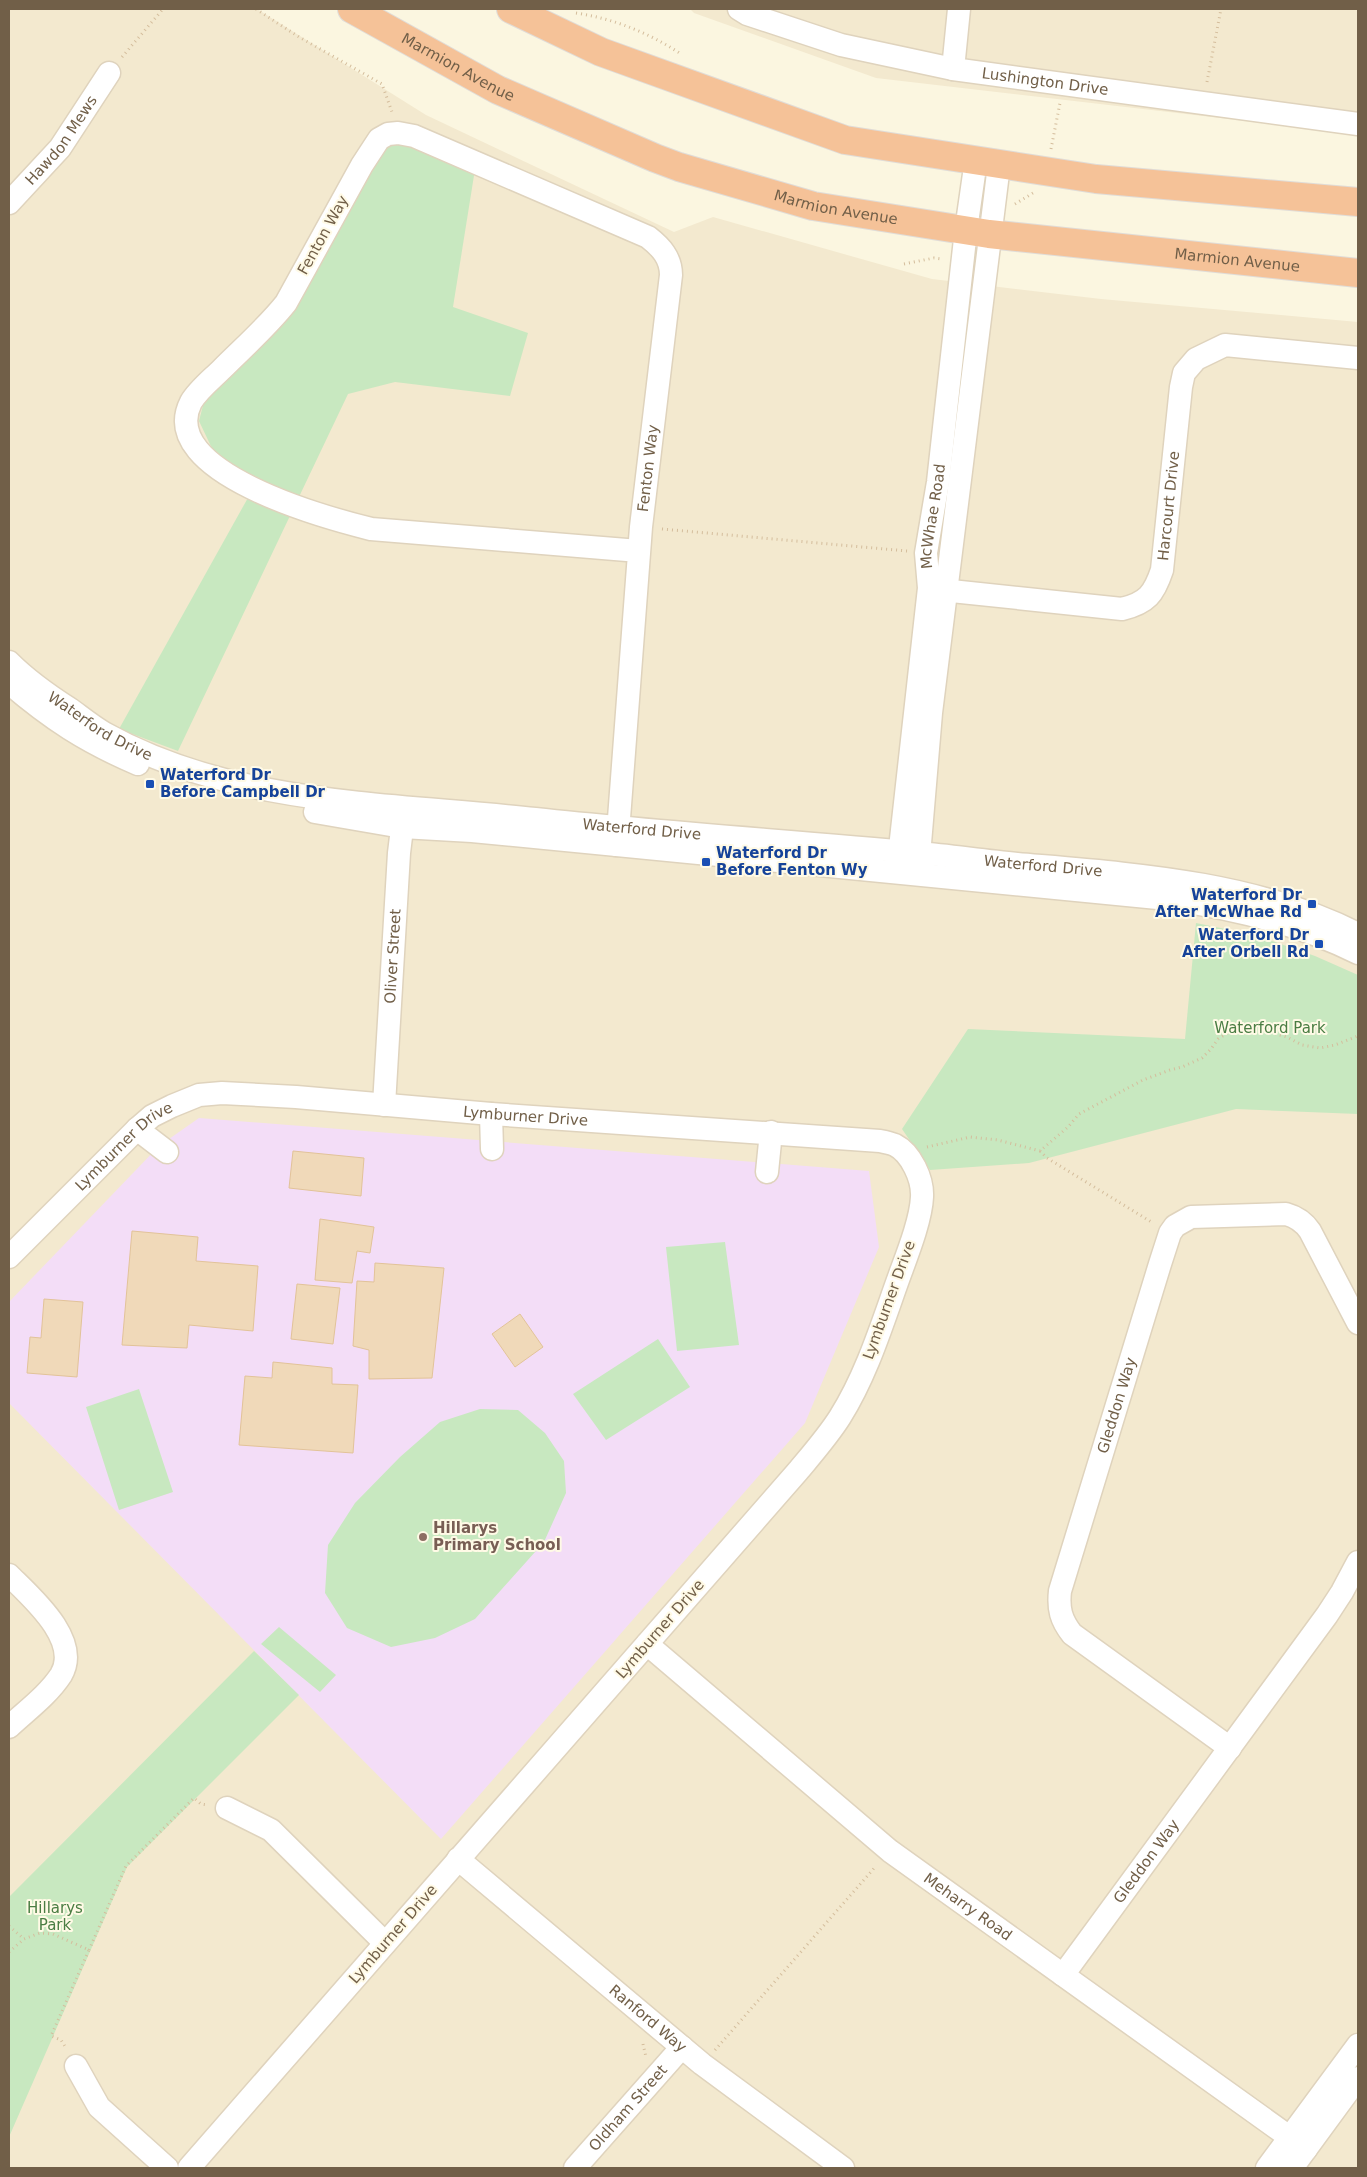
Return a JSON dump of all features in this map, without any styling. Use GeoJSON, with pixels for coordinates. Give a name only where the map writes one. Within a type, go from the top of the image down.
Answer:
{"type":"FeatureCollection","features":[{"type":"Feature","properties":{"kind":"highway","name":"Marmion Avenue"},"geometry":{"type":"LineString","coordinates":[[352,9],[498,90],[679,167],[813,206],[978,232],[1358,273]]}},
{"type":"Feature","properties":{"kind":"highway"},"geometry":{"type":"LineString","coordinates":[[511,9],[601,52],[845,140],[1096,179],[1358,202]]}},
{"type":"Feature","properties":{"kind":"street","name":"Lushington Drive"},"geometry":{"type":"LineString","coordinates":[[739,9],[747,14],[841,45],[952,69],[1358,124]]}},
{"type":"Feature","properties":{"kind":"street"},"geometry":{"type":"LineString","coordinates":[[952,69],[959,9]]}},
{"type":"Feature","properties":{"kind":"street","name":"Hawdon Mews"},"geometry":{"type":"LineString","coordinates":[[9,203],[60,148],[109,73]]}},
{"type":"Feature","properties":{"kind":"street","name":"Fenton Way"},"geometry":{"type":"LineString","coordinates":[[618,837],[641,527],[671,275],[669,260],[657,244],[648,236],[414,136],[398,133],[388,134],[379,139],[286,303],[273,319],[192,400],[188,409],[186,427],[190,440],[204,456],[246,485],[283,502],[328,518],[371,529],[639,551]]}},
{"type":"Feature","properties":{"kind":"street","name":"McWhae Road"},"geometry":{"type":"LineString","coordinates":[[908,862],[931,713],[938,589],[987,162]]}},
{"type":"Feature","properties":{"kind":"street","name":"McWhae Road"},"geometry":{"type":"LineString","coordinates":[[938,589],[926,553],[978,232]]}},
{"type":"Feature","properties":{"kind":"street","name":"Harcourt Drive"},"geometry":{"type":"LineString","coordinates":[[938,589],[1122,609],[1138,605],[1151,594],[1162,570],[1181,387],[1184,373],[1196,359],[1225,344],[1358,358]]}},
{"type":"Feature","properties":{"kind":"street","name":"Waterford Drive"},"geometry":{"type":"LineString","coordinates":[[9,662],[41,689],[104,732],[142,751],[189,770],[269,790],[403,817]]}},
{"type":"Feature","properties":{"kind":"street","name":"Waterford Drive"},"geometry":{"type":"LineString","coordinates":[[9,683],[72,732],[106,751],[172,779],[250,802],[403,817],[487,814],[618,837],[908,862],[1012,864],[1130,873],[1191,882],[1280,903],[1307,912],[1358,934]]}},
{"type":"Feature","properties":{"kind":"street","name":"Oliver Street"},"geometry":{"type":"LineString","coordinates":[[384,1105],[403,817]]}},
{"type":"Feature","properties":{"kind":"street","name":"Waterford Drive"},"geometry":{"type":"LineString","coordinates":[[908,862],[1048,886],[1199,903],[1293,925],[1327,938],[1358,953]]}},
{"type":"Feature","properties":{"kind":"street","name":"Lymburner Drive"},"geometry":{"type":"LineString","coordinates":[[9,1257],[152,1116],[199,1095],[241,1094],[491,1114],[772,1132],[880,1141],[895,1145],[906,1154],[913,1164],[920,1184],[922,1196],[910,1247],[875,1342],[853,1394],[830,1432],[189,2168]]}},
{"type":"Feature","properties":{"kind":"street"},"geometry":{"type":"LineString","coordinates":[[491,1114],[492,1149]]}},
{"type":"Feature","properties":{"kind":"street"},"geometry":{"type":"LineString","coordinates":[[137,1129],[167,1152]]}},
{"type":"Feature","properties":{"kind":"street"},"geometry":{"type":"LineString","coordinates":[[767,1172],[772,1132]]}},
{"type":"Feature","properties":{"kind":"street"},"geometry":{"type":"LineString","coordinates":[[1170,1233],[1175,1226],[1191,1217],[1286,1214],[1295,1217],[1305,1223],[1310,1231],[1358,1323]]}},
{"type":"Feature","properties":{"kind":"street","name":"Gleddon Way"},"geometry":{"type":"LineString","coordinates":[[1170,1233],[1060,1591],[1058,1607],[1062,1621],[1072,1634],[1230,1748]]}},
{"type":"Feature","properties":{"kind":"street","name":"Gleddon Way"},"geometry":{"type":"LineString","coordinates":[[1063,1975],[1327,1616],[1358,1562]]}},
{"type":"Feature","properties":{"kind":"street"},"geometry":{"type":"LineString","coordinates":[[9,1575],[52,1620],[61,1635],[65,1654],[62,1673],[46,1692],[9,1727]]}},
{"type":"Feature","properties":{"kind":"street","name":"Meharry Road"},"geometry":{"type":"LineString","coordinates":[[647,1644],[890,1851],[1297,2143]]}},
{"type":"Feature","properties":{"kind":"street"},"geometry":{"type":"LineString","coordinates":[[227,1808],[271,1830],[386,1943]]}},
{"type":"Feature","properties":{"kind":"street","name":"Ranford Way"},"geometry":{"type":"LineString","coordinates":[[458,1859],[682,2048],[844,2168]]}},
{"type":"Feature","properties":{"kind":"street"},"geometry":{"type":"LineString","coordinates":[[1292,2168],[1297,2143],[1358,2046]]}},
{"type":"Feature","properties":{"kind":"street","name":"Oldham Street"},"geometry":{"type":"LineString","coordinates":[[575,2168],[682,2048]]}},
{"type":"Feature","properties":{"kind":"street"},"geometry":{"type":"LineString","coordinates":[[76,2066],[99,2107],[167,2168]]}},
{"type":"Feature","properties":{"kind":"street"},"geometry":{"type":"LineString","coordinates":[[1267,2168],[1297,2143],[1358,2078]]}},
{"type":"Feature","properties":{"kind":"path"},"geometry":{"type":"LineString","coordinates":[[109,73],[163,9]]}},
{"type":"Feature","properties":{"kind":"path"},"geometry":{"type":"LineString","coordinates":[[256,9],[299,37],[382,84],[398,133]]}},
{"type":"Feature","properties":{"kind":"path"},"geometry":{"type":"LineString","coordinates":[[1203,103],[1221,9]]}},
{"type":"Feature","properties":{"kind":"path"},"geometry":{"type":"LineString","coordinates":[[568,11],[594,15],[627,25],[660,40],[688,58]]}},
{"type":"Feature","properties":{"kind":"path"},"geometry":{"type":"LineString","coordinates":[[641,527],[926,553]]}},
{"type":"Feature","properties":{"kind":"path"},"geometry":{"type":"LineString","coordinates":[[1040,1151],[1068,1127],[1079,1114],[1143,1080],[1202,1058],[1218,1038],[1229,1032],[1245,1029],[1262,1030],[1287,1037],[1302,1045],[1320,1048],[1342,1043],[1358,1036]]}},
{"type":"Feature","properties":{"kind":"path"},"geometry":{"type":"LineString","coordinates":[[906,1154],[970,1137],[998,1140],[1040,1151],[1047,1158],[1170,1233]]}},
{"type":"Feature","properties":{"kind":"path"},"geometry":{"type":"LineString","coordinates":[[61,2040],[50,2036],[126,1866],[194,1798],[201,1804]]}},
{"type":"Feature","properties":{"kind":"path"},"geometry":{"type":"LineString","coordinates":[[702,2064],[890,1851]]}},
{"type":"Feature","properties":{"kind":"path"},"geometry":{"type":"LineString","coordinates":[[9,1926],[24,1939]]}},
{"type":"Feature","properties":{"kind":"path"},"geometry":{"type":"LineString","coordinates":[[9,1952],[24,1939],[40,1932],[53,1934],[89,1950]]}},
{"type":"Feature","properties":{"kind":"shaded area"},"geometry":{"type":"Polygon","coordinates":[[[9,9],[257,9],[426,115],[674,232],[713,217],[932,279],[1101,299],[1358,322],[1358,2168],[9,2168],[9,9]]]}},
{"type":"Feature","properties":{"kind":"shaded area"},"geometry":{"type":"Polygon","coordinates":[[[690,9],[1358,9],[1358,134],[876,78],[694,13],[690,9]]]}},
{"type":"Feature","properties":{"kind":"shaded area","name":"Hillarys Primary School"},"geometry":{"type":"Polygon","coordinates":[[[199,1118],[869,1171],[879,1247],[805,1423],[441,1839],[9,1403],[9,1302],[159,1146],[199,1118]]]}},
{"type":"Feature","properties":{"kind":"green space"},"geometry":{"type":"Polygon","coordinates":[[[388,134],[476,163],[453,307],[528,333],[510,396],[395,382],[348,394],[178,751],[119,729],[259,478],[217,459],[199,421],[209,382],[296,306],[388,134]]]}},
{"type":"Feature","properties":{"kind":"green space","name":"Waterford Park"},"geometry":{"type":"Polygon","coordinates":[[[1196,923],[1255,935],[1315,956],[1358,975],[1358,1114],[1236,1109],[1029,1163],[930,1170],[902,1129],[968,1029],[1185,1039],[1196,923]]]}},
{"type":"Feature","properties":{"kind":"green space"},"geometry":{"type":"Polygon","coordinates":[[[725,1242],[739,1345],[677,1351],[666,1247],[725,1242]]]}},
{"type":"Feature","properties":{"kind":"green space"},"geometry":{"type":"Polygon","coordinates":[[[658,1339],[690,1387],[606,1440],[573,1394],[658,1339]]]}},
{"type":"Feature","properties":{"kind":"green space"},"geometry":{"type":"Polygon","coordinates":[[[139,1389],[173,1492],[119,1510],[86,1407],[139,1389]]]}},
{"type":"Feature","properties":{"kind":"green space"},"geometry":{"type":"Polygon","coordinates":[[[480,1409],[518,1410],[545,1433],[564,1461],[566,1493],[544,1542],[475,1619],[435,1638],[391,1647],[347,1628],[325,1593],[328,1545],[355,1503],[400,1457],[440,1422],[480,1409]]]}},
{"type":"Feature","properties":{"kind":"green space"},"geometry":{"type":"Polygon","coordinates":[[[279,1627],[336,1675],[320,1692],[261,1644],[279,1627]]]}},
{"type":"Feature","properties":{"kind":"green space","name":"Hillarys Park"},"geometry":{"type":"Polygon","coordinates":[[[254,1651],[299,1695],[127,1867],[9,2137],[9,1897],[254,1651]]]}},
{"type":"Feature","properties":{"kind":"building"},"geometry":{"type":"Polygon","coordinates":[[[293,1151],[364,1158],[361,1196],[289,1188],[293,1151]]]}},
{"type":"Feature","properties":{"kind":"building"},"geometry":{"type":"Polygon","coordinates":[[[320,1219],[374,1227],[370,1253],[357,1251],[352,1283],[315,1280],[320,1219]]]}},
{"type":"Feature","properties":{"kind":"building"},"geometry":{"type":"Polygon","coordinates":[[[132,1231],[198,1237],[196,1261],[258,1266],[253,1331],[189,1325],[187,1348],[122,1345],[132,1231]]]}},
{"type":"Feature","properties":{"kind":"building"},"geometry":{"type":"Polygon","coordinates":[[[375,1263],[444,1268],[432,1378],[369,1379],[369,1350],[353,1346],[357,1281],[374,1282],[375,1263]]]}},
{"type":"Feature","properties":{"kind":"building"},"geometry":{"type":"Polygon","coordinates":[[[297,1284],[340,1288],[333,1344],[291,1339],[297,1284]]]}},
{"type":"Feature","properties":{"kind":"building"},"geometry":{"type":"Polygon","coordinates":[[[44,1299],[83,1302],[77,1377],[27,1373],[30,1337],[41,1338],[44,1299]]]}},
{"type":"Feature","properties":{"kind":"building"},"geometry":{"type":"Polygon","coordinates":[[[520,1314],[543,1347],[515,1367],[492,1334],[520,1314]]]}},
{"type":"Feature","properties":{"kind":"building"},"geometry":{"type":"Polygon","coordinates":[[[273,1362],[332,1368],[332,1384],[358,1385],[353,1453],[239,1445],[245,1376],[272,1378],[273,1362]]]}},
{"type":"Feature","properties":{"kind":"place","name":"Waterford Dr Before Campbell Dr"},"geometry":{"type":"Point","coordinates":[150,784]}},
{"type":"Feature","properties":{"kind":"place","name":"Waterford Dr Before Fenton Wy"},"geometry":{"type":"Point","coordinates":[706,862]}},
{"type":"Feature","properties":{"kind":"place","name":"Waterford Dr After McWhae Rd"},"geometry":{"type":"Point","coordinates":[1312,904]}},
{"type":"Feature","properties":{"kind":"place","name":"Waterford Dr After Orbell Rd"},"geometry":{"type":"Point","coordinates":[1319,944]}},
{"type":"Feature","properties":{"kind":"place","name":"Hillarys Primary School"},"geometry":{"type":"Point","coordinates":[423,1537]}}]}
